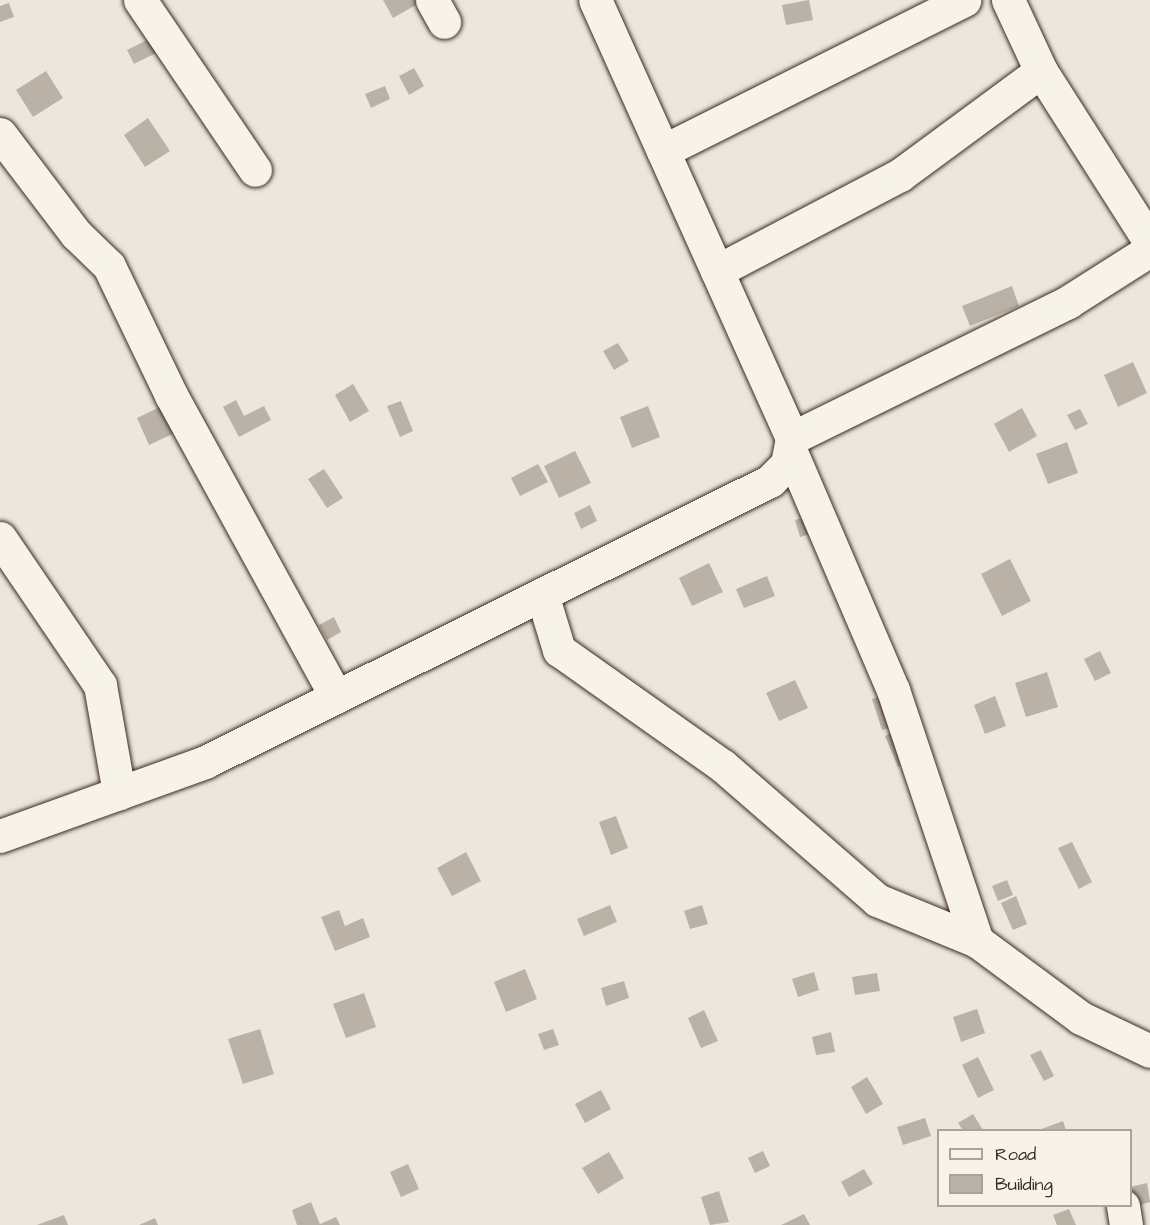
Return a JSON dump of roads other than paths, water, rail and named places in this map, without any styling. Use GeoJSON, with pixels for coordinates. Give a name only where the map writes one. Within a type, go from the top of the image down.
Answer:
{"type":"FeatureCollection","features":[{"type":"Feature","properties":{"kind":"street"},"geometry":{"type":"LineString","coordinates":[[140,0],[255,170]]}},
{"type":"Feature","properties":{"kind":"street"},"geometry":{"type":"LineString","coordinates":[[595,0],[717,271],[893,690],[977,940]]}},
{"type":"Feature","properties":{"kind":"street"},"geometry":{"type":"LineString","coordinates":[[663,151],[964,0]]}},
{"type":"Feature","properties":{"kind":"street"},"geometry":{"type":"LineString","coordinates":[[1008,0],[1041,71],[1150,242]]}},
{"type":"Feature","properties":{"kind":"street"},"geometry":{"type":"LineString","coordinates":[[717,271],[900,175],[1041,71]]}},
{"type":"Feature","properties":{"kind":"street"},"geometry":{"type":"LineString","coordinates":[[0,134],[76,234],[110,266],[171,395],[336,697]]}},
{"type":"Feature","properties":{"kind":"street"},"geometry":{"type":"LineString","coordinates":[[0,836],[205,762],[770,481],[791,445],[1068,302],[1150,249]]}},
{"type":"Feature","properties":{"kind":"street"},"geometry":{"type":"LineString","coordinates":[[0,538],[100,685],[118,793]]}},
{"type":"Feature","properties":{"kind":"street"},"geometry":{"type":"LineString","coordinates":[[542,594],[560,650],[723,766],[877,900],[977,940],[1081,1018],[1150,1051]]}},
{"type":"Feature","properties":{"kind":"street"},"geometry":{"type":"LineString","coordinates":[[1123,1207],[1126,1225]]}}]}
